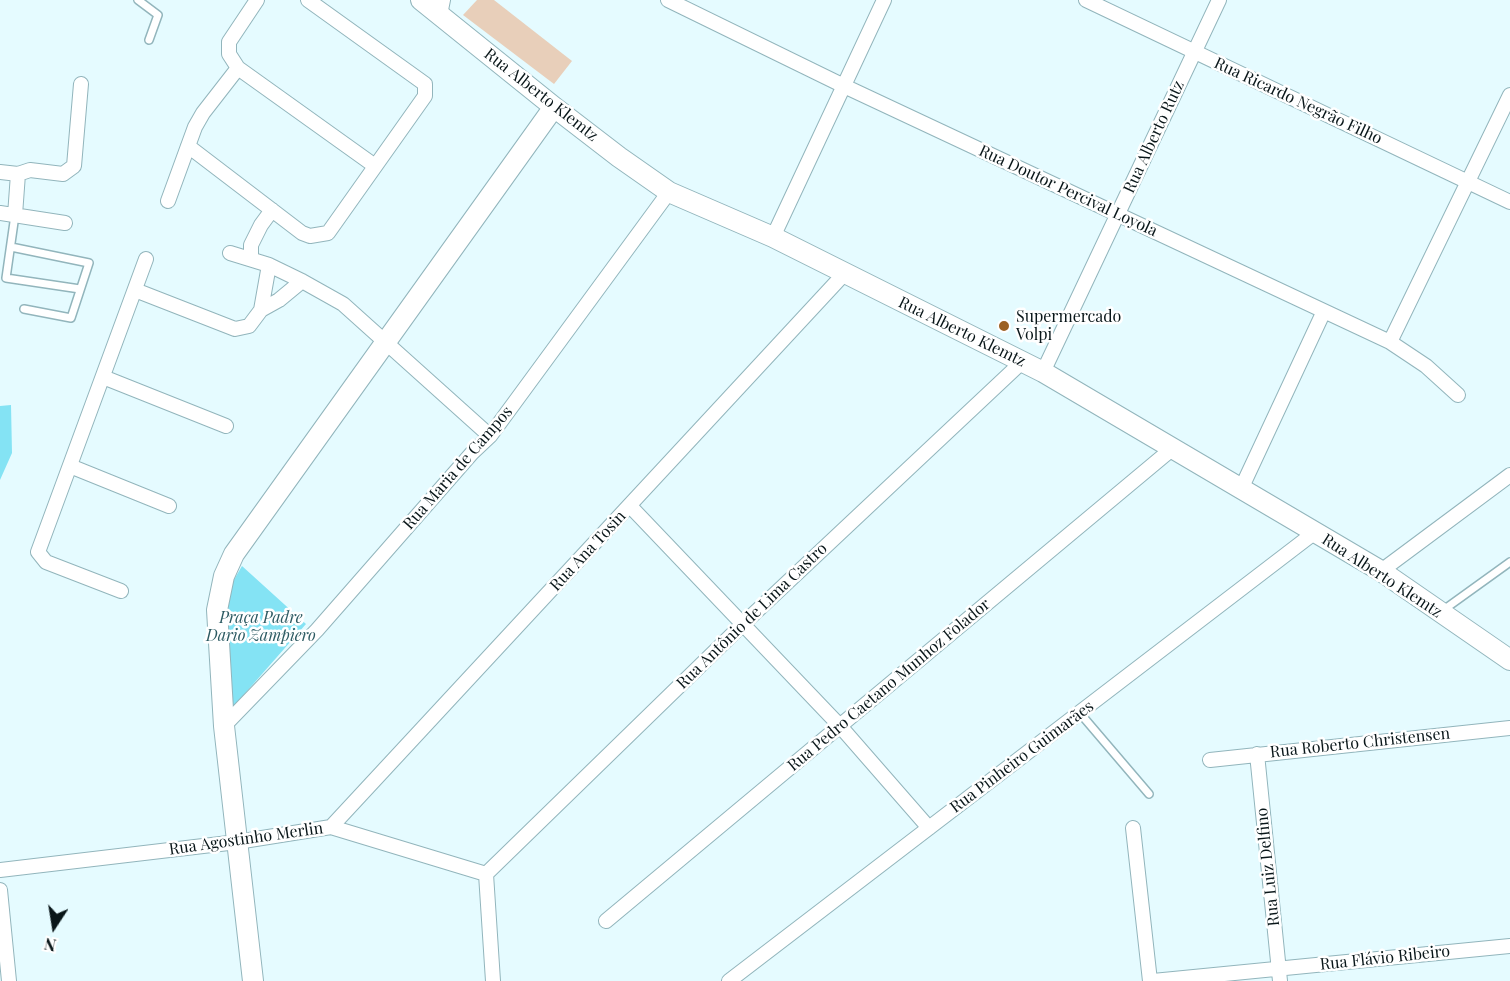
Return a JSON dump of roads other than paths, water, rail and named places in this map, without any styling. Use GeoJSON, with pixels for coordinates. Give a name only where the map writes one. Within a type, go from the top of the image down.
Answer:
{"type":"FeatureCollection","features":[{"type":"Feature","properties":{"kind":"street"},"geometry":{"type":"LineString","coordinates":[[257,0],[229,42],[229,54],[238,69],[375,166]]}},
{"type":"Feature","properties":{"kind":"street"},"geometry":{"type":"LineString","coordinates":[[188,146],[302,233],[310,236],[328,232],[425,96],[425,84],[308,0]]}},
{"type":"Feature","properties":{"kind":"street","name":"Rua Alberto Klemtz"},"geometry":{"type":"LineString","coordinates":[[421,0],[441,7],[554,107],[669,192],[773,237],[1043,372],[1381,571],[1510,660]]}},
{"type":"Feature","properties":{"kind":"street","name":"Rua Doutor Percival Loyola"},"geometry":{"type":"LineString","coordinates":[[668,0],[844,86],[1390,342],[1426,366],[1458,395]]}},
{"type":"Feature","properties":{"kind":"street"},"geometry":{"type":"LineString","coordinates":[[773,237],[884,0]]}},
{"type":"Feature","properties":{"kind":"street","name":"Rua Ricardo Negrão Filho"},"geometry":{"type":"LineString","coordinates":[[1086,0],[1510,202]]}},
{"type":"Feature","properties":{"kind":"street","name":"Rua Alberto Rutz"},"geometry":{"type":"LineString","coordinates":[[1043,372],[1220,0]]}},
{"type":"Feature","properties":{"kind":"street"},"geometry":{"type":"LineString","coordinates":[[168,201],[203,113],[238,69]]}},
{"type":"Feature","properties":{"kind":"street"},"geometry":{"type":"LineString","coordinates":[[0,172],[18,174],[30,170],[63,174],[74,166],[81,84]]}},
{"type":"Feature","properties":{"kind":"street"},"geometry":{"type":"LineString","coordinates":[[1390,342],[1510,95]]}},
{"type":"Feature","properties":{"kind":"street"},"geometry":{"type":"LineString","coordinates":[[253,981],[224,726],[217,610],[224,576],[234,554],[554,107]]}},
{"type":"Feature","properties":{"kind":"street"},"geometry":{"type":"LineString","coordinates":[[15,215],[18,174]]}},
{"type":"Feature","properties":{"kind":"street","name":"Rua Maria de Campos"},"geometry":{"type":"LineString","coordinates":[[224,726],[317,630],[472,453],[490,436],[669,192]]}},
{"type":"Feature","properties":{"kind":"street"},"geometry":{"type":"LineString","coordinates":[[250,259],[251,245],[272,210]]}},
{"type":"Feature","properties":{"kind":"street"},"geometry":{"type":"LineString","coordinates":[[0,213],[65,223]]}},
{"type":"Feature","properties":{"kind":"street"},"geometry":{"type":"LineString","coordinates":[[230,254],[269,265],[302,280],[343,304],[490,436]]}},
{"type":"Feature","properties":{"kind":"street"},"geometry":{"type":"LineString","coordinates":[[121,591],[46,562],[38,552],[146,259]]}},
{"type":"Feature","properties":{"kind":"street"},"geometry":{"type":"LineString","coordinates":[[261,310],[269,265]]}},
{"type":"Feature","properties":{"kind":"street","name":"Rua Ana Tosin"},"geometry":{"type":"LineString","coordinates":[[331,827],[844,274]]}},
{"type":"Feature","properties":{"kind":"street"},"geometry":{"type":"LineString","coordinates":[[135,290],[235,329],[249,326],[261,310],[279,300],[302,280]]}},
{"type":"Feature","properties":{"kind":"street"},"geometry":{"type":"LineString","coordinates":[[1241,489],[1324,312]]}},
{"type":"Feature","properties":{"kind":"street","name":"Rua Antônio de Lima Castro"},"geometry":{"type":"LineString","coordinates":[[486,874],[743,624],[1022,362]]}},
{"type":"Feature","properties":{"kind":"street"},"geometry":{"type":"LineString","coordinates":[[103,377],[226,426]]}},
{"type":"Feature","properties":{"kind":"street","name":"Rua Pedro Caetano Munhoz Folador"},"geometry":{"type":"LineString","coordinates":[[606,921],[1173,448]]}},
{"type":"Feature","properties":{"kind":"street"},"geometry":{"type":"LineString","coordinates":[[70,466],[169,506]]}},
{"type":"Feature","properties":{"kind":"street"},"geometry":{"type":"LineString","coordinates":[[1381,571],[1510,475]]}},
{"type":"Feature","properties":{"kind":"street"},"geometry":{"type":"LineString","coordinates":[[630,506],[840,726],[929,828]]}},
{"type":"Feature","properties":{"kind":"street","name":"Rua Pinheiro Guimarães"},"geometry":{"type":"LineString","coordinates":[[729,981],[1314,532]]}},
{"type":"Feature","properties":{"kind":"street","name":"Rua Roberto Christensen"},"geometry":{"type":"LineString","coordinates":[[1210,760],[1510,728]]}},
{"type":"Feature","properties":{"kind":"street","name":"Rua Luiz Delfino"},"geometry":{"type":"LineString","coordinates":[[1257,754],[1279,975]]}},
{"type":"Feature","properties":{"kind":"street","name":"Rua Agostinho Merlin"},"geometry":{"type":"LineString","coordinates":[[0,870],[237,842],[331,827],[486,874]]}},
{"type":"Feature","properties":{"kind":"street"},"geometry":{"type":"LineString","coordinates":[[1133,828],[1151,981]]}},
{"type":"Feature","properties":{"kind":"street"},"geometry":{"type":"LineString","coordinates":[[486,874],[493,981]]}},
{"type":"Feature","properties":{"kind":"street"},"geometry":{"type":"LineString","coordinates":[[0,890],[9,981]]}},
{"type":"Feature","properties":{"kind":"street","name":"Rua Flávio Ribeiro"},"geometry":{"type":"LineString","coordinates":[[1151,981],[1279,975],[1510,946]]}},
{"type":"Feature","properties":{"kind":"lane"},"geometry":{"type":"LineString","coordinates":[[138,0],[158,15],[149,40]]}},
{"type":"Feature","properties":{"kind":"lane"},"geometry":{"type":"LineString","coordinates":[[15,215],[6,278],[80,289]]}},
{"type":"Feature","properties":{"kind":"lane"},"geometry":{"type":"LineString","coordinates":[[11,247],[89,263],[70,318],[24,309]]}},
{"type":"Feature","properties":{"kind":"lane"},"geometry":{"type":"LineString","coordinates":[[1440,612],[1510,562]]}},
{"type":"Feature","properties":{"kind":"lane"},"geometry":{"type":"LineString","coordinates":[[1079,712],[1149,794]]}},
{"type":"Feature","properties":{"kind":"place","name":"Supermercado Volpi"},"geometry":{"type":"Point","coordinates":[1004,326]}},
{"type":"Feature","properties":{"kind":"park label","name":"Praça Padre Dario Zampiero"},"geometry":{"type":"Point","coordinates":[261,627]}}]}
